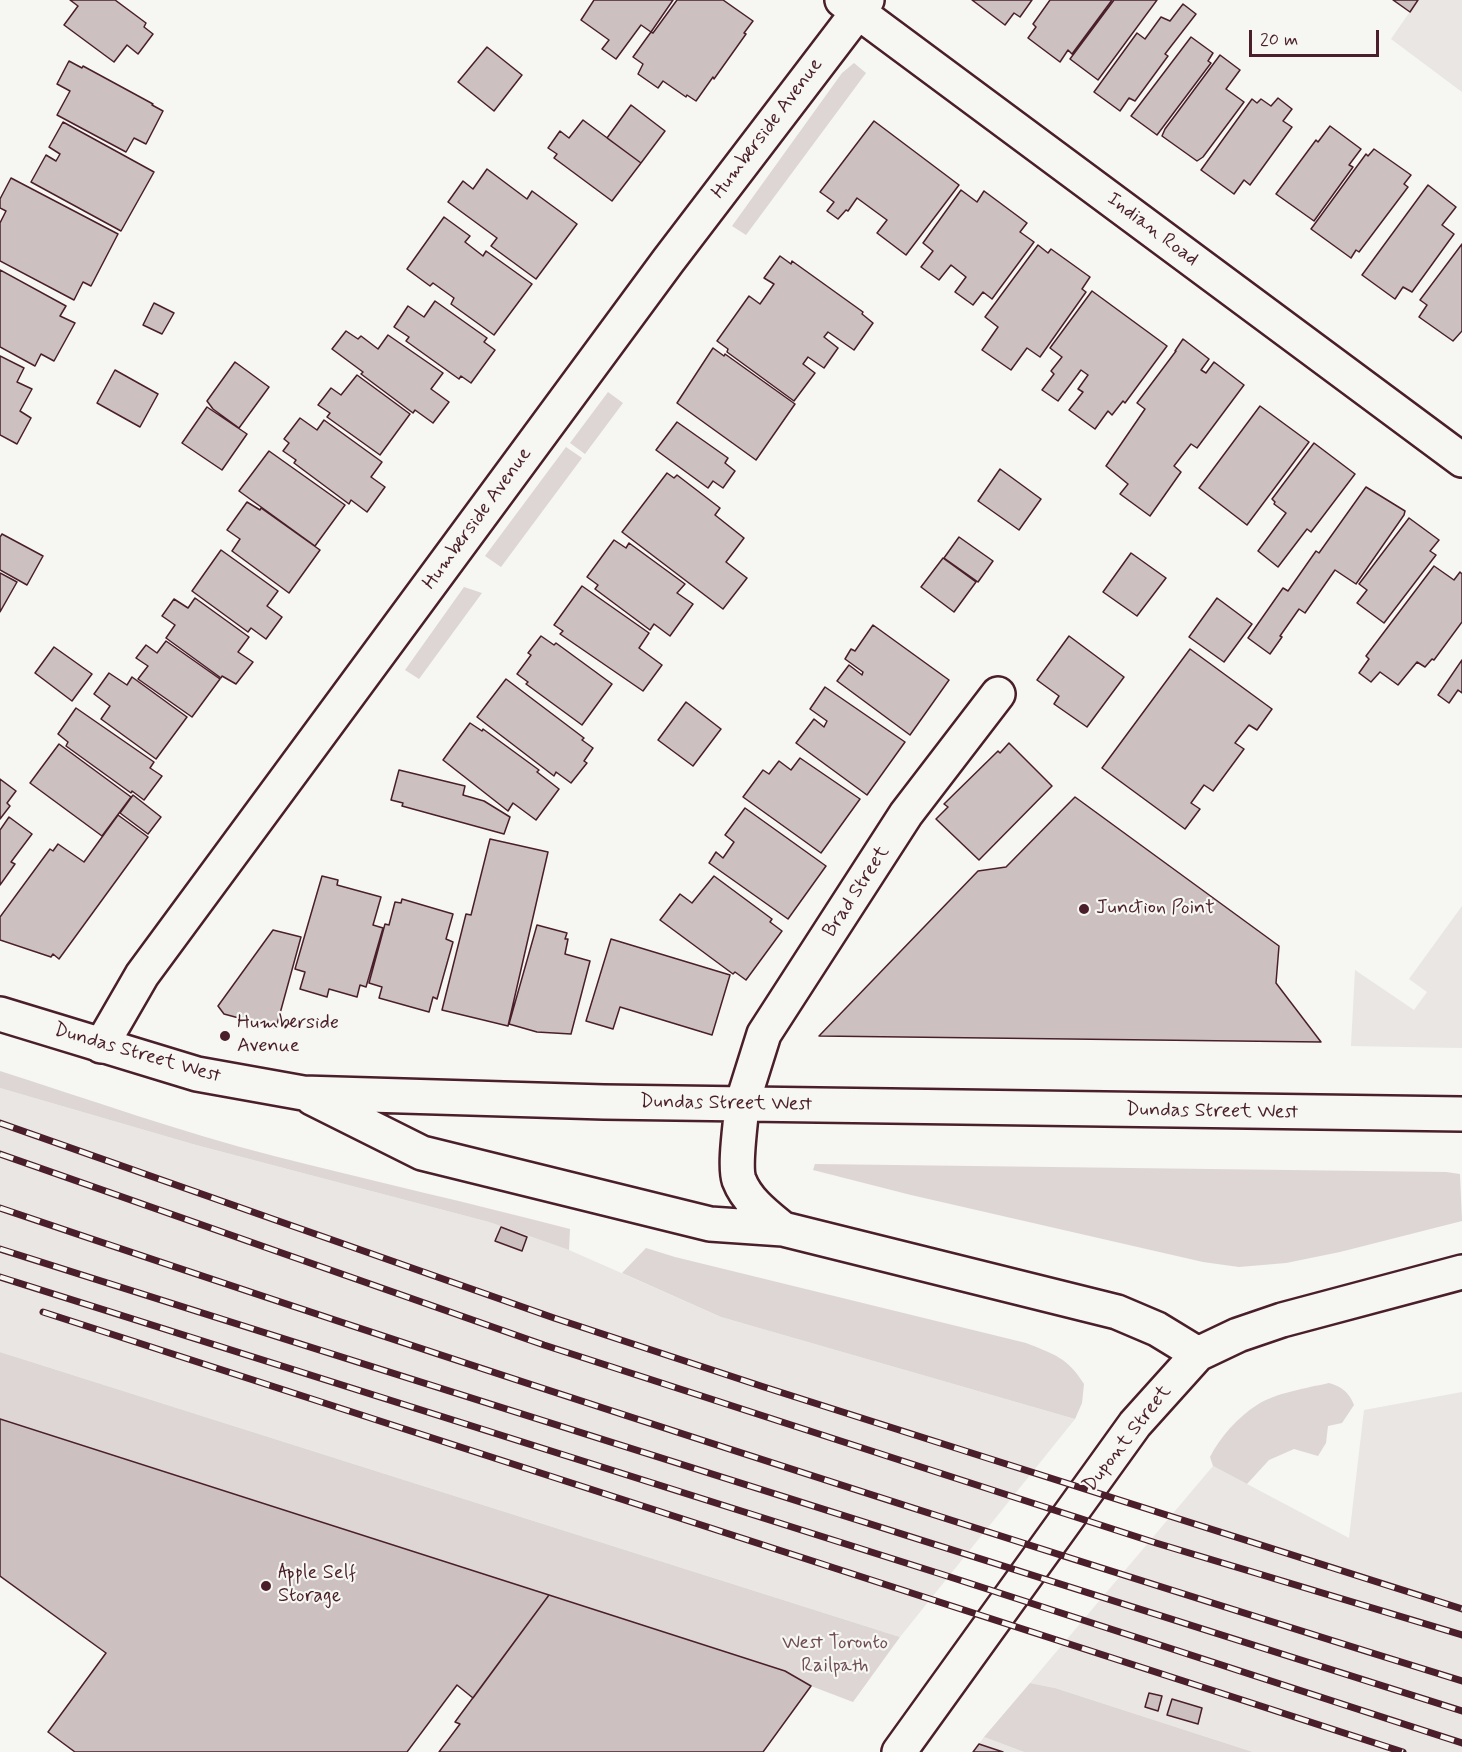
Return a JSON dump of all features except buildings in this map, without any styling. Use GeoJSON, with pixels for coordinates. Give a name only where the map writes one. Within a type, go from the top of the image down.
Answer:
{"type":"FeatureCollection","features":[{"type":"Feature","properties":{"kind":"main road","name":"Indian Road"},"geometry":{"type":"LineString","coordinates":[[856,4],[1462,460]]}},
{"type":"Feature","properties":{"kind":"main road","name":"Humberside Avenue"},"geometry":{"type":"LineString","coordinates":[[101,1046],[142,975],[856,4]]}},
{"type":"Feature","properties":{"kind":"main road","name":"Brad Street"},"geometry":{"type":"LineString","coordinates":[[783,1229],[758,1208],[739,1179],[738,1156],[742,1104],[764,1034],[906,814],[998,694]]}},
{"type":"Feature","properties":{"kind":"main road","name":"Dundas Street West"},"geometry":{"type":"LineString","coordinates":[[0,1014],[197,1074],[303,1093],[742,1104],[1462,1114]]}},
{"type":"Feature","properties":{"kind":"main road"},"geometry":{"type":"LineString","coordinates":[[303,1093],[422,1153],[710,1224],[783,1229],[1118,1312],[1157,1329],[1198,1354]]}},
{"type":"Feature","properties":{"kind":"main road","name":"Dupont Street"},"geometry":{"type":"LineString","coordinates":[[899,1752],[1135,1424],[1198,1354],[1238,1335],[1282,1320],[1462,1272]]}},
{"type":"Feature","properties":{"kind":"shaded area"},"geometry":{"type":"Polygon","coordinates":[[[1418,0],[1462,0],[1462,92],[1391,39],[1418,0]]]}},
{"type":"Feature","properties":{"kind":"shaded area"},"geometry":{"type":"Polygon","coordinates":[[[1462,906],[1462,1048],[1351,1046],[1355,970],[1414,1010],[1427,992],[1409,979],[1462,906]]]}},
{"type":"Feature","properties":{"kind":"shaded area"},"geometry":{"type":"Polygon","coordinates":[[[0,1088],[196,1145],[489,1222],[569,1250],[721,1317],[1075,1419],[900,1637],[0,1352],[0,1088]]]}},
{"type":"Feature","properties":{"kind":"shaded area"},"geometry":{"type":"Polygon","coordinates":[[[1462,1392],[1462,1752],[1253,1752],[1055,1688],[1030,1683],[1213,1466],[1349,1538],[1364,1410],[1462,1392]]]}},
{"type":"Feature","properties":{"kind":"shaded area"},"geometry":{"type":"Polygon","coordinates":[[[984,1737],[1024,1752],[973,1752],[984,1737]]]}},
{"type":"Feature","properties":{"kind":"green space"},"geometry":{"type":"Polygon","coordinates":[[[854,63],[866,73],[746,235],[732,226],[842,73],[854,63]]]}},
{"type":"Feature","properties":{"kind":"green space"},"geometry":{"type":"Polygon","coordinates":[[[608,392],[623,403],[585,454],[570,443],[608,392]]]}},
{"type":"Feature","properties":{"kind":"green space"},"geometry":{"type":"Polygon","coordinates":[[[566,447],[582,458],[501,567],[485,556],[566,447]]]}},
{"type":"Feature","properties":{"kind":"green space"},"geometry":{"type":"Polygon","coordinates":[[[464,587],[482,593],[419,679],[405,670],[464,587]]]}},
{"type":"Feature","properties":{"kind":"green space"},"geometry":{"type":"Polygon","coordinates":[[[0,1071],[239,1147],[570,1229],[569,1250],[489,1222],[196,1145],[0,1088],[0,1071]]]}},
{"type":"Feature","properties":{"kind":"green space"},"geometry":{"type":"Polygon","coordinates":[[[815,1164],[1446,1172],[1460,1174],[1462,1221],[1340,1252],[1286,1263],[1239,1267],[1203,1262],[911,1195],[813,1170],[815,1164]]]}},
{"type":"Feature","properties":{"kind":"green space"},"geometry":{"type":"Polygon","coordinates":[[[646,1248],[1026,1343],[1052,1354],[1072,1368],[1084,1384],[1082,1403],[1075,1419],[721,1317],[622,1273],[646,1248]]]}},
{"type":"Feature","properties":{"kind":"green space","name":"West Toronto Railpath"},"geometry":{"type":"Polygon","coordinates":[[[0,1352],[900,1637],[853,1702],[811,1686],[785,1671],[0,1419],[0,1352]]]}},
{"type":"Feature","properties":{"kind":"green space"},"geometry":{"type":"Polygon","coordinates":[[[1329,1383],[1344,1391],[1354,1405],[1342,1423],[1328,1426],[1326,1443],[1318,1456],[1294,1449],[1269,1460],[1247,1484],[1213,1466],[1210,1457],[1219,1442],[1236,1421],[1250,1410],[1282,1394],[1329,1383]]]}},
{"type":"Feature","properties":{"kind":"green space"},"geometry":{"type":"Polygon","coordinates":[[[1030,1683],[1055,1688],[1253,1752],[1024,1752],[984,1737],[1030,1683]]]}},
{"type":"Feature","properties":{"kind":"railway"},"geometry":{"type":"LineString","coordinates":[[0,1123],[554,1318],[1462,1609]]}},
{"type":"Feature","properties":{"kind":"railway"},"geometry":{"type":"LineString","coordinates":[[0,1154],[544,1345],[1156,1543],[1462,1635]]}},
{"type":"Feature","properties":{"kind":"railway"},"geometry":{"type":"LineString","coordinates":[[0,1208],[730,1449],[1462,1681]]}},
{"type":"Feature","properties":{"kind":"railway"},"geometry":{"type":"LineString","coordinates":[[0,1249],[1462,1711]]}},
{"type":"Feature","properties":{"kind":"railway"},"geometry":{"type":"LineString","coordinates":[[0,1277],[944,1575],[1462,1743]]}},
{"type":"Feature","properties":{"kind":"railway"},"geometry":{"type":"LineString","coordinates":[[43,1312],[1403,1752]]}},
{"type":"Feature","properties":{"kind":"place","name":"Junction Point"},"geometry":{"type":"Point","coordinates":[1084,909]}},
{"type":"Feature","properties":{"kind":"place","name":"Humberside Avenue"},"geometry":{"type":"Point","coordinates":[225,1036]}},
{"type":"Feature","properties":{"kind":"place","name":"Apple Self Storage"},"geometry":{"type":"Point","coordinates":[266,1586]}}]}
